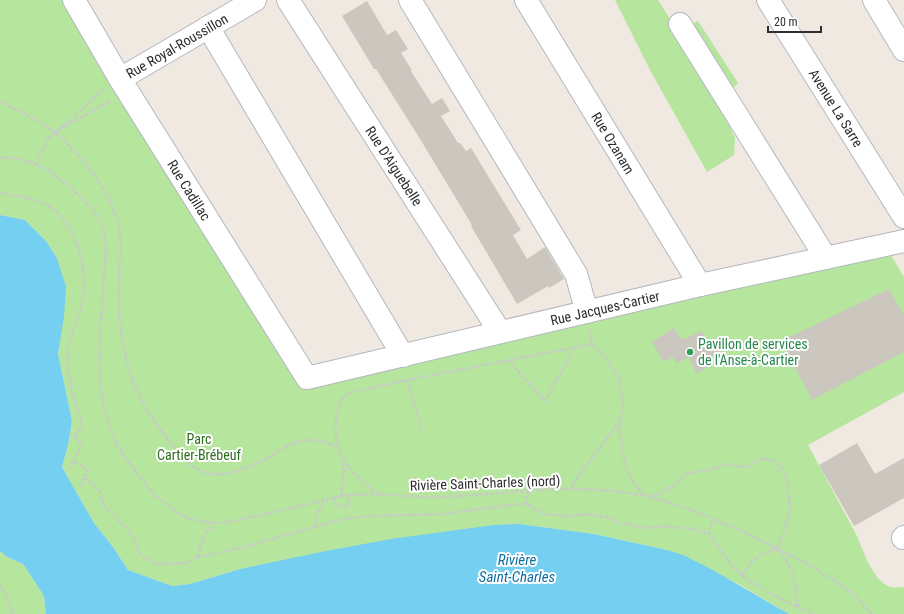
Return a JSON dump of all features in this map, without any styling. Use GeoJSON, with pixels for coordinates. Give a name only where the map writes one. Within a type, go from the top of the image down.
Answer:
{"type":"FeatureCollection","features":[{"type":"Feature","properties":{"kind":"street","name":"Rue Cadillac"},"geometry":{"type":"LineString","coordinates":[[74,0],[123,86],[307,378]]}},
{"type":"Feature","properties":{"kind":"street","name":"Rue Royal-Roussillon"},"geometry":{"type":"LineString","coordinates":[[123,86],[208,27],[255,0]]}},
{"type":"Feature","properties":{"kind":"street","name":"Rue D'Aiguebelle"},"geometry":{"type":"LineString","coordinates":[[288,0],[500,332]]}},
{"type":"Feature","properties":{"kind":"street"},"geometry":{"type":"LineString","coordinates":[[410,0],[576,274],[587,312]]}},
{"type":"Feature","properties":{"kind":"street","name":"Rue Ozanam"},"geometry":{"type":"LineString","coordinates":[[526,0],[700,285]]}},
{"type":"Feature","properties":{"kind":"street","name":"Avenue La Sarre"},"geometry":{"type":"LineString","coordinates":[[768,0],[904,217]]}},
{"type":"Feature","properties":{"kind":"street"},"geometry":{"type":"LineString","coordinates":[[874,0],[904,50]]}},
{"type":"Feature","properties":{"kind":"street"},"geometry":{"type":"LineString","coordinates":[[680,24],[826,258]]}},
{"type":"Feature","properties":{"kind":"street"},"geometry":{"type":"LineString","coordinates":[[208,27],[403,356]]}},
{"type":"Feature","properties":{"kind":"street","name":"Rue Jacques-Cartier"},"geometry":{"type":"LineString","coordinates":[[307,378],[700,285],[904,241]]}},
{"type":"Feature","properties":{"kind":"path"},"geometry":{"type":"LineString","coordinates":[[35,165],[48,138],[54,132],[98,93],[123,86]]}},
{"type":"Feature","properties":{"kind":"path"},"geometry":{"type":"LineString","coordinates":[[54,132],[123,86]]}},
{"type":"Feature","properties":{"kind":"path"},"geometry":{"type":"LineString","coordinates":[[0,101],[24,113],[54,132],[95,175],[109,201],[118,223],[120,241],[120,316],[122,339],[128,368],[139,396],[177,453],[199,470],[217,475],[239,471],[263,460],[286,445],[307,440],[322,441],[337,447]]}},
{"type":"Feature","properties":{"kind":"path","name":"Rivière Saint-Charles (nord)"},"geometry":{"type":"LineString","coordinates":[[0,158],[5,157],[29,162],[52,173],[84,200],[99,219],[105,235],[99,371],[101,392],[106,416],[120,450],[142,480],[158,499],[178,514],[197,521],[222,524],[350,495],[377,494],[438,498],[528,490],[572,489],[629,493],[647,496],[686,508],[740,530],[777,549],[793,555],[831,576],[859,599],[872,614]]}},
{"type":"Feature","properties":{"kind":"path"},"geometry":{"type":"LineString","coordinates":[[0,192],[29,198],[47,205],[60,216],[73,233],[81,255],[84,279],[83,297],[70,342],[68,355],[68,367],[82,425],[75,439]]}},
{"type":"Feature","properties":{"kind":"path"},"geometry":{"type":"LineString","coordinates":[[377,494],[344,462],[337,447],[335,436],[339,404],[342,398],[348,393],[592,344],[602,353],[611,365],[618,379],[622,395],[623,408],[619,422],[573,483],[572,489]]}},
{"type":"Feature","properties":{"kind":"path"},"geometry":{"type":"LineString","coordinates":[[508,360],[545,401],[575,347]]}},
{"type":"Feature","properties":{"kind":"path"},"geometry":{"type":"LineString","coordinates":[[407,380],[422,430]]}},
{"type":"Feature","properties":{"kind":"path"},"geometry":{"type":"LineString","coordinates":[[619,422],[627,473],[639,491],[647,496],[656,495],[673,486],[686,474],[692,472],[704,471],[728,464],[740,467],[749,466],[762,458],[775,462],[783,470],[788,484],[789,498],[789,513],[777,549]]}},
{"type":"Feature","properties":{"kind":"path"},"geometry":{"type":"LineString","coordinates":[[70,436],[82,444],[70,468]]}},
{"type":"Feature","properties":{"kind":"path"},"geometry":{"type":"LineString","coordinates":[[74,461],[88,469],[80,486]]}},
{"type":"Feature","properties":{"kind":"path"},"geometry":{"type":"LineString","coordinates":[[341,496],[344,462]]}},
{"type":"Feature","properties":{"kind":"path"},"geometry":{"type":"LineString","coordinates":[[84,478],[100,490],[104,506],[128,530],[135,541],[140,554],[155,564],[187,563],[197,557],[237,549],[343,519],[443,514],[526,504],[545,514],[568,516],[587,514],[606,517],[620,523],[637,526],[650,528],[663,526],[695,529],[710,534],[725,557],[742,575],[770,593],[813,614]]}},
{"type":"Feature","properties":{"kind":"path"},"geometry":{"type":"LineString","coordinates":[[526,504],[528,490]]}},
{"type":"Feature","properties":{"kind":"path"},"geometry":{"type":"LineString","coordinates":[[334,498],[337,506],[346,506],[349,503],[350,495]]}},
{"type":"Feature","properties":{"kind":"path"},"geometry":{"type":"LineString","coordinates":[[315,527],[317,515],[324,500]]}},
{"type":"Feature","properties":{"kind":"path"},"geometry":{"type":"LineString","coordinates":[[710,534],[713,519]]}},
{"type":"Feature","properties":{"kind":"path"},"geometry":{"type":"LineString","coordinates":[[197,557],[204,536],[213,524]]}},
{"type":"Feature","properties":{"kind":"path"},"geometry":{"type":"LineString","coordinates":[[742,575],[746,568],[757,557],[766,552],[777,549]]}},
{"type":"Feature","properties":{"kind":"path"},"geometry":{"type":"LineString","coordinates":[[777,549],[786,560],[794,574],[798,608]]}},
{"type":"Feature","properties":{"kind":"path"},"geometry":{"type":"LineString","coordinates":[[0,586],[7,597],[13,614]]}},
{"type":"Feature","properties":{"kind":"green space","name":"Parc Cartier-Brébeuf"},"geometry":{"type":"Polygon","coordinates":[[[0,0],[74,0],[307,378],[885,245],[904,277],[904,392],[808,445],[857,536],[874,573],[885,584],[893,587],[904,587],[904,614],[789,614],[737,583],[667,550],[594,534],[519,524],[240,569],[190,584],[172,586],[128,570],[113,547],[94,523],[62,467],[72,421],[58,354],[60,338],[57,258],[46,241],[25,220],[0,215],[0,0]]]}},
{"type":"Feature","properties":{"kind":"green space"},"geometry":{"type":"Polygon","coordinates":[[[615,0],[658,0],[678,32],[698,21],[738,83],[719,104],[735,138],[734,155],[707,172],[650,70],[615,0]]]}},
{"type":"Feature","properties":{"kind":"green space"},"geometry":{"type":"Polygon","coordinates":[[[0,551],[7,557],[23,564],[44,596],[46,614],[0,614],[0,551]]]}},
{"type":"Feature","properties":{"kind":"water","name":"Rivière Saint-Charles"},"geometry":{"type":"Polygon","coordinates":[[[0,215],[25,220],[46,241],[57,258],[66,287],[64,316],[58,354],[72,421],[62,467],[94,523],[113,547],[128,570],[172,586],[190,584],[240,569],[391,539],[494,525],[519,524],[594,534],[683,555],[711,569],[789,614],[46,614],[44,596],[23,564],[7,557],[0,551],[0,215]]]}},
{"type":"Feature","properties":{"kind":"building"},"geometry":{"type":"Polygon","coordinates":[[[367,1],[387,35],[396,30],[408,49],[401,53],[432,104],[442,98],[450,111],[441,116],[458,143],[460,143],[466,151],[471,148],[521,230],[513,235],[527,259],[545,247],[564,279],[549,288],[548,286],[517,304],[471,226],[472,225],[420,139],[376,69],[374,69],[342,16],[367,1]]]}},
{"type":"Feature","properties":{"kind":"building"},"geometry":{"type":"Polygon","coordinates":[[[889,289],[904,315],[904,352],[812,400],[781,341],[889,289]]]}},
{"type":"Feature","properties":{"kind":"building","name":"Pavillon de services de l'Anse-à-Cartier"},"geometry":{"type":"Polygon","coordinates":[[[674,328],[682,340],[702,331],[708,346],[718,342],[726,359],[696,373],[689,357],[676,363],[673,357],[664,362],[652,342],[674,328]]]}},
{"type":"Feature","properties":{"kind":"building"},"geometry":{"type":"Polygon","coordinates":[[[857,443],[875,474],[904,458],[904,498],[854,526],[819,465],[857,443]]]}},
{"type":"Feature","properties":{"kind":"place","name":"Pavillon de services de l'Anse-à-Cartier"},"geometry":{"type":"Point","coordinates":[690,352]}}]}
